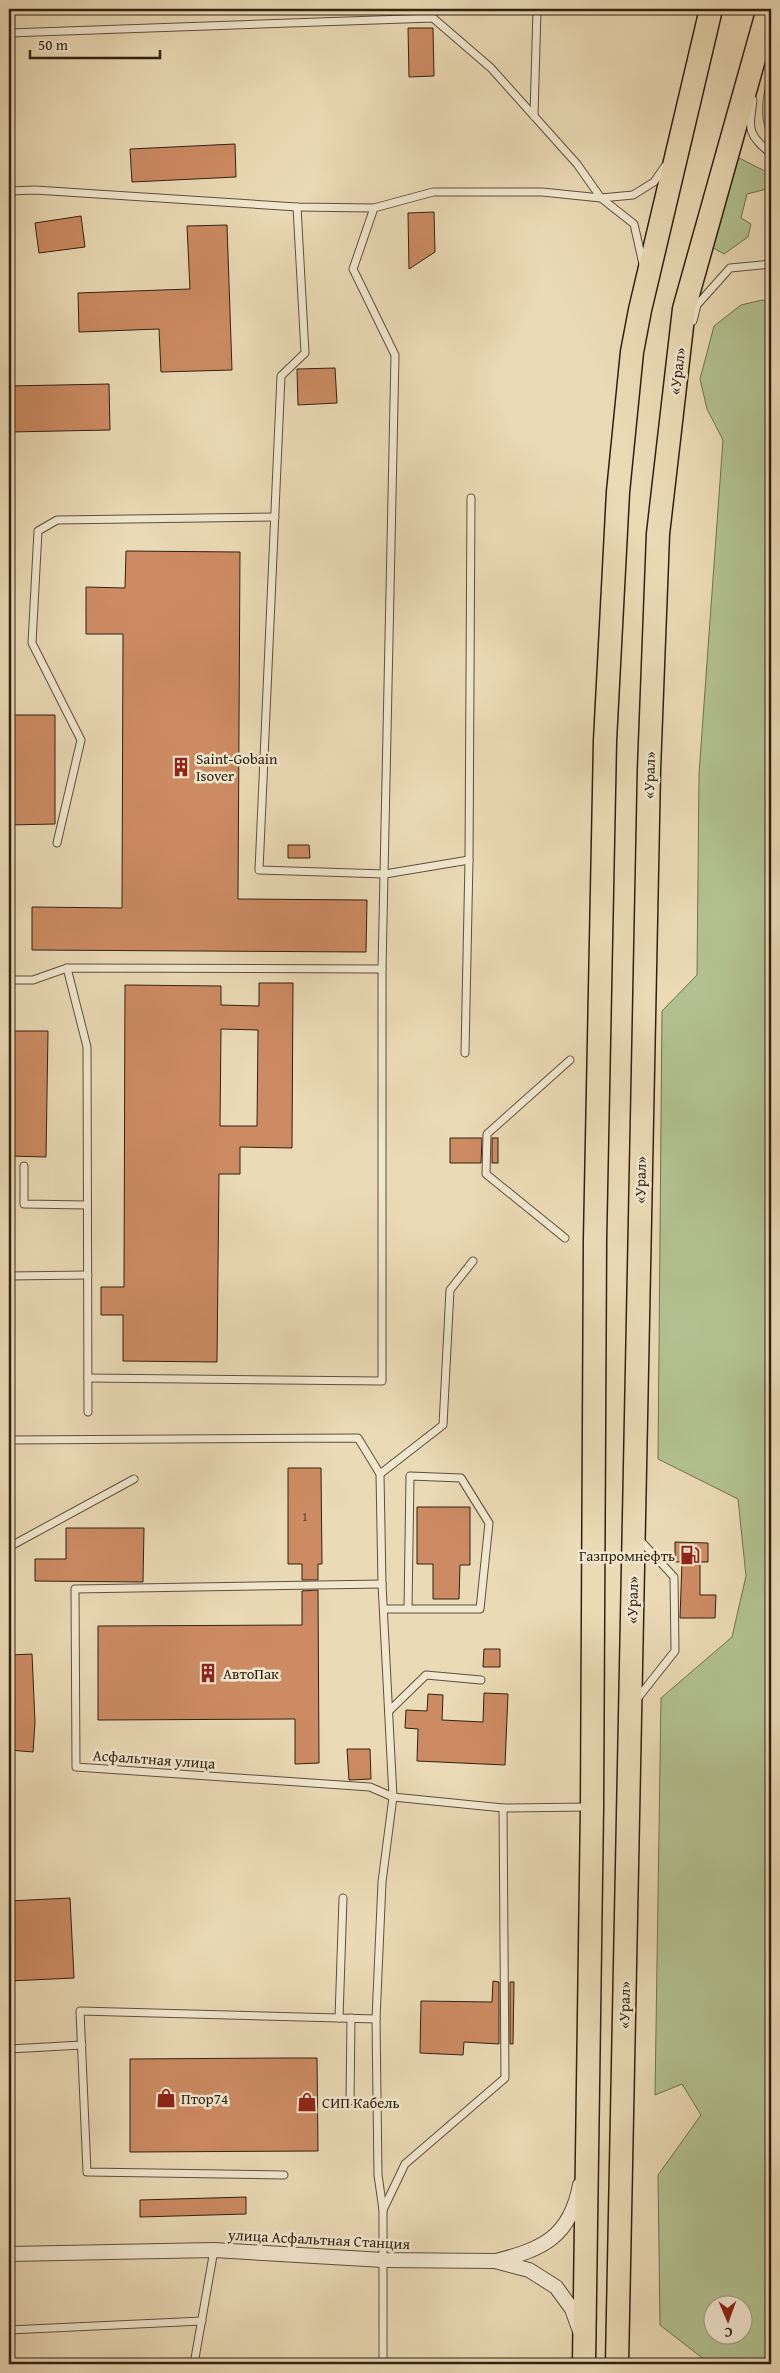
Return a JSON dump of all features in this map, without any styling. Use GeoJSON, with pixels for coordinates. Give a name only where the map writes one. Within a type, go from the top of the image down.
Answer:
{"type":"FeatureCollection","features":[{"type":"Feature","properties":{"kind":"main road"},"geometry":{"type":"LineString","coordinates":[[584,2355],[592,1807],[595,1250],[605,741],[618,492],[632,352],[640,310],[711,9]]}},
{"type":"Feature","properties":{"kind":"main road","name":"«Урал»"},"geometry":{"type":"LineString","coordinates":[[617,2364],[649,770],[658,534],[684,309],[764,19]]}},
{"type":"Feature","properties":{"kind":"street"},"geometry":{"type":"LineString","coordinates":[[495,2261],[528,2253],[550,2241],[565,2224],[578,2196],[587,2148]]}},
{"type":"Feature","properties":{"kind":"street","name":"улица Асфальтная Станция"},"geometry":{"type":"LineString","coordinates":[[9,2254],[214,2250],[383,2260],[495,2261],[529,2270],[556,2287],[572,2310],[584,2355]]}},
{"type":"Feature","properties":{"kind":"lane"},"geometry":{"type":"LineString","coordinates":[[534,116],[538,9]]}},
{"type":"Feature","properties":{"kind":"lane"},"geometry":{"type":"LineString","coordinates":[[9,33],[433,18],[491,68],[577,164],[601,198],[634,224],[643,261],[640,310]]}},
{"type":"Feature","properties":{"kind":"lane"},"geometry":{"type":"LineString","coordinates":[[764,19],[750,125],[753,138],[771,154]]}},
{"type":"Feature","properties":{"kind":"lane"},"geometry":{"type":"LineString","coordinates":[[9,191],[36,190],[297,207],[374,208],[433,192],[542,192],[601,198],[633,195],[654,182],[678,150]]}},
{"type":"Feature","properties":{"kind":"lane"},"geometry":{"type":"LineString","coordinates":[[297,207],[305,353],[281,376],[260,870],[385,874],[469,860]]}},
{"type":"Feature","properties":{"kind":"lane"},"geometry":{"type":"LineString","coordinates":[[88,1378],[382,1380],[382,969],[395,355],[353,268],[374,208]]}},
{"type":"Feature","properties":{"kind":"lane"},"geometry":{"type":"LineString","coordinates":[[675,384],[697,305],[730,268],[771,264]]}},
{"type":"Feature","properties":{"kind":"lane"},"geometry":{"type":"LineString","coordinates":[[465,1053],[469,860],[471,498]]}},
{"type":"Feature","properties":{"kind":"lane"},"geometry":{"type":"LineString","coordinates":[[58,843],[82,740],[32,643],[38,531],[57,520],[275,517]]}},
{"type":"Feature","properties":{"kind":"lane"},"geometry":{"type":"LineString","coordinates":[[9,980],[33,980],[67,968],[382,969]]}},
{"type":"Feature","properties":{"kind":"lane"},"geometry":{"type":"LineString","coordinates":[[67,968],[87,1047],[88,1412]]}},
{"type":"Feature","properties":{"kind":"lane"},"geometry":{"type":"LineString","coordinates":[[565,1238],[486,1174],[487,1134],[570,1060]]}},
{"type":"Feature","properties":{"kind":"lane"},"geometry":{"type":"LineString","coordinates":[[24,1166],[24,1204],[87,1205]]}},
{"type":"Feature","properties":{"kind":"lane"},"geometry":{"type":"LineString","coordinates":[[380,1474],[443,1425],[450,1290],[472,1260]]}},
{"type":"Feature","properties":{"kind":"lane"},"geometry":{"type":"LineString","coordinates":[[9,1276],[88,1275]]}},
{"type":"Feature","properties":{"kind":"lane"},"geometry":{"type":"LineString","coordinates":[[9,1440],[358,1438],[380,1474],[382,1584],[385,1608],[393,1797],[382,1882],[376,2019],[378,2175],[383,2210],[382,2364]]}},
{"type":"Feature","properties":{"kind":"lane"},"geometry":{"type":"LineString","coordinates":[[385,1608],[408,1609],[480,1609],[489,1523],[461,1478],[410,1476],[408,1609]]}},
{"type":"Feature","properties":{"kind":"lane"},"geometry":{"type":"LineString","coordinates":[[9,1546],[134,1479]]}},
{"type":"Feature","properties":{"kind":"lane"},"geometry":{"type":"LineString","coordinates":[[631,1707],[675,1651],[674,1577],[633,1533]]}},
{"type":"Feature","properties":{"kind":"lane","name":"Асфальтная улица"},"geometry":{"type":"LineString","coordinates":[[382,1584],[75,1589],[76,1767],[370,1787],[393,1797],[503,1808],[592,1807]]}},
{"type":"Feature","properties":{"kind":"lane"},"geometry":{"type":"LineString","coordinates":[[389,1711],[426,1675],[481,1680]]}},
{"type":"Feature","properties":{"kind":"lane"},"geometry":{"type":"LineString","coordinates":[[383,2210],[405,2164],[505,2078],[503,1808]]}},
{"type":"Feature","properties":{"kind":"lane"},"geometry":{"type":"LineString","coordinates":[[340,2018],[343,1898]]}},
{"type":"Feature","properties":{"kind":"lane"},"geometry":{"type":"LineString","coordinates":[[284,2175],[87,2172],[80,2011],[376,2019]]}},
{"type":"Feature","properties":{"kind":"lane"},"geometry":{"type":"LineString","coordinates":[[350,2101],[351,2018]]}},
{"type":"Feature","properties":{"kind":"lane"},"geometry":{"type":"LineString","coordinates":[[9,2049],[82,2045]]}},
{"type":"Feature","properties":{"kind":"lane"},"geometry":{"type":"LineString","coordinates":[[194,2364],[214,2250]]}},
{"type":"Feature","properties":{"kind":"lane"},"geometry":{"type":"LineString","coordinates":[[9,2330],[202,2321]]}},
{"type":"Feature","properties":{"kind":"green space"},"geometry":{"type":"Polygon","coordinates":[[[771,65],[771,141],[766,132],[763,103],[771,65]]]}},
{"type":"Feature","properties":{"kind":"green space"},"geometry":{"type":"Polygon","coordinates":[[[733,155],[771,174],[771,192],[767,189],[747,194],[741,218],[751,224],[748,237],[724,254],[710,246],[733,155]]]}},
{"type":"Feature","properties":{"kind":"green space"},"geometry":{"type":"Polygon","coordinates":[[[762,300],[771,302],[771,2364],[710,2364],[660,2325],[658,2175],[701,2115],[682,2084],[655,2095],[661,1698],[732,1637],[746,1576],[738,1499],[658,1459],[662,1011],[697,975],[699,774],[723,440],[707,409],[700,379],[714,326],[741,305],[762,300]]]}},
{"type":"Feature","properties":{"kind":"building"},"geometry":{"type":"Polygon","coordinates":[[[408,28],[433,28],[434,76],[409,77],[408,28]]]}},
{"type":"Feature","properties":{"kind":"building"},"geometry":{"type":"Polygon","coordinates":[[[235,144],[236,177],[132,182],[130,149],[235,144]]]}},
{"type":"Feature","properties":{"kind":"building"},"geometry":{"type":"Polygon","coordinates":[[[434,212],[435,252],[409,269],[408,213],[434,212]]]}},
{"type":"Feature","properties":{"kind":"building"},"geometry":{"type":"Polygon","coordinates":[[[81,216],[85,247],[39,253],[35,223],[81,216]]]}},
{"type":"Feature","properties":{"kind":"building"},"geometry":{"type":"Polygon","coordinates":[[[227,225],[232,370],[161,372],[159,329],[79,332],[78,293],[190,289],[187,226],[227,225]]]}},
{"type":"Feature","properties":{"kind":"building"},"geometry":{"type":"Polygon","coordinates":[[[335,368],[337,403],[298,405],[297,369],[335,368]]]}},
{"type":"Feature","properties":{"kind":"building"},"geometry":{"type":"Polygon","coordinates":[[[109,384],[110,430],[9,432],[9,386],[109,384]]]}},
{"type":"Feature","properties":{"kind":"building","name":"Saint-Gobain Isover"},"geometry":{"type":"Polygon","coordinates":[[[126,551],[240,552],[238,899],[367,900],[366,952],[32,950],[32,907],[122,908],[123,634],[86,634],[86,587],[125,588],[126,551]]]}},
{"type":"Feature","properties":{"kind":"building"},"geometry":{"type":"Polygon","coordinates":[[[9,715],[55,715],[55,824],[9,825],[9,715]]]}},
{"type":"Feature","properties":{"kind":"building"},"geometry":{"type":"Polygon","coordinates":[[[288,845],[309,845],[310,858],[288,858],[288,845]]]}},
{"type":"Feature","properties":{"kind":"building"},"geometry":{"type":"Polygon","coordinates":[[[259,983],[293,983],[292,1148],[240,1147],[240,1174],[219,1174],[217,1362],[123,1361],[123,1315],[101,1315],[101,1287],[124,1287],[125,985],[221,986],[221,1005],[259,1006],[259,983]],[[221,1029],[220,1126],[257,1126],[258,1030],[221,1029]]]}},
{"type":"Feature","properties":{"kind":"building"},"geometry":{"type":"Polygon","coordinates":[[[9,1031],[48,1031],[46,1157],[9,1156],[9,1031]]]}},
{"type":"Feature","properties":{"kind":"building"},"geometry":{"type":"Polygon","coordinates":[[[450,1138],[482,1138],[481,1163],[450,1163],[450,1138]]]}},
{"type":"Feature","properties":{"kind":"building"},"geometry":{"type":"Polygon","coordinates":[[[492,1138],[498,1138],[498,1163],[492,1163],[492,1138]]]}},
{"type":"Feature","properties":{"kind":"building"},"geometry":{"type":"Polygon","coordinates":[[[288,1468],[321,1468],[322,1564],[318,1564],[318,1580],[302,1580],[302,1564],[288,1564],[288,1468]]]}},
{"type":"Feature","properties":{"kind":"building"},"geometry":{"type":"Polygon","coordinates":[[[417,1507],[470,1507],[470,1565],[460,1565],[459,1599],[433,1599],[433,1564],[417,1564],[417,1507]]]}},
{"type":"Feature","properties":{"kind":"building"},"geometry":{"type":"Polygon","coordinates":[[[66,1528],[144,1528],[143,1582],[35,1581],[35,1559],[66,1559],[66,1528]]]}},
{"type":"Feature","properties":{"kind":"building"},"geometry":{"type":"Polygon","coordinates":[[[675,1542],[708,1543],[708,1562],[700,1562],[700,1595],[716,1595],[715,1618],[680,1618],[682,1562],[675,1562],[675,1542]]]}},
{"type":"Feature","properties":{"kind":"building","name":"АвтоПак"},"geometry":{"type":"Polygon","coordinates":[[[318,1590],[319,1763],[295,1764],[295,1719],[98,1720],[98,1626],[302,1625],[302,1591],[318,1590]]]}},
{"type":"Feature","properties":{"kind":"building"},"geometry":{"type":"Polygon","coordinates":[[[484,1649],[500,1649],[500,1667],[483,1667],[484,1649]]]}},
{"type":"Feature","properties":{"kind":"building"},"geometry":{"type":"Polygon","coordinates":[[[32,1654],[35,1722],[33,1752],[9,1750],[9,1655],[32,1654]]]}},
{"type":"Feature","properties":{"kind":"building"},"geometry":{"type":"Polygon","coordinates":[[[484,1693],[508,1694],[505,1765],[417,1761],[418,1729],[405,1728],[406,1710],[427,1711],[428,1694],[443,1695],[442,1720],[483,1722],[484,1693]]]}},
{"type":"Feature","properties":{"kind":"building"},"geometry":{"type":"Polygon","coordinates":[[[347,1749],[370,1749],[371,1779],[349,1780],[347,1749]]]}},
{"type":"Feature","properties":{"kind":"building"},"geometry":{"type":"Polygon","coordinates":[[[70,1898],[74,1978],[9,1981],[9,1901],[70,1898]]]}},
{"type":"Feature","properties":{"kind":"building"},"geometry":{"type":"Polygon","coordinates":[[[493,1981],[499,1982],[499,2044],[464,2042],[463,2055],[420,2053],[421,2001],[492,2002],[493,1981]]]}},
{"type":"Feature","properties":{"kind":"building"},"geometry":{"type":"Polygon","coordinates":[[[510,1982],[514,1982],[513,2044],[510,2044],[510,1982]]]}},
{"type":"Feature","properties":{"kind":"building"},"geometry":{"type":"Polygon","coordinates":[[[317,2058],[318,2151],[130,2152],[130,2059],[317,2058]]]}},
{"type":"Feature","properties":{"kind":"building"},"geometry":{"type":"Polygon","coordinates":[[[246,2197],[246,2214],[140,2217],[140,2200],[246,2197]]]}},
{"type":"Feature","properties":{"kind":"place","name":"Saint-Gobain Isover"},"geometry":{"type":"Point","coordinates":[181,767]}},
{"type":"Feature","properties":{"kind":"place","name":"Газпромнефть"},"geometry":{"type":"Point","coordinates":[690,1555]}},
{"type":"Feature","properties":{"kind":"place","name":"АвтоПак"},"geometry":{"type":"Point","coordinates":[208,1673]}},
{"type":"Feature","properties":{"kind":"place","name":"Птор74"},"geometry":{"type":"Point","coordinates":[166,2098]}},
{"type":"Feature","properties":{"kind":"place","name":"СИП Кабель"},"geometry":{"type":"Point","coordinates":[307,2102]}}]}
